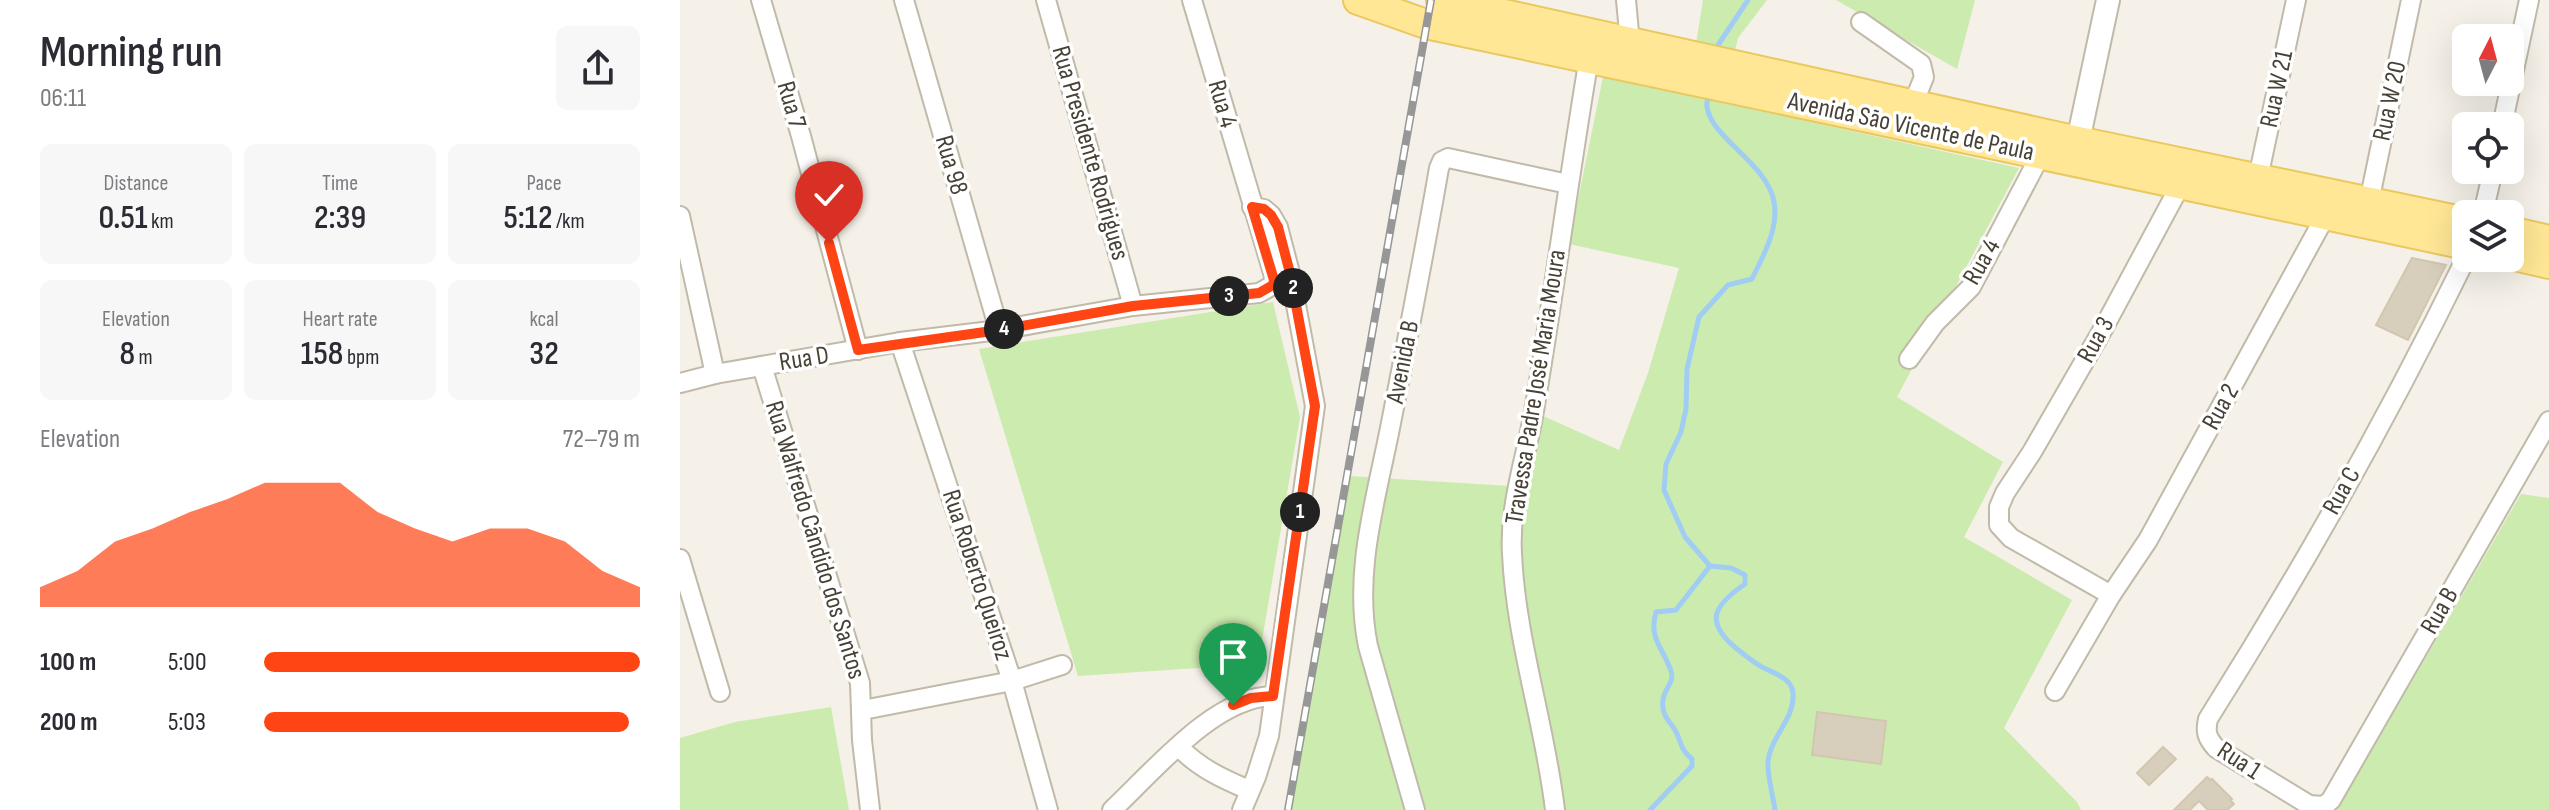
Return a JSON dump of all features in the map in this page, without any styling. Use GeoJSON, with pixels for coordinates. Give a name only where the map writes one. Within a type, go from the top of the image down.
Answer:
{"type":"FeatureCollection","features":[{"type":"Feature","properties":{"kind":"main road","name":"Avenida São Vicente de Paula"},"geometry":{"type":"LineString","coordinates":[[1358,0],[1426,24],[1589,58],[1688,68],[1870,107],[2041,154],[2452,242]]}},
{"type":"Feature","properties":{"kind":"main road","name":"Avenida São Vicente de Paula"},"geometry":{"type":"LineString","coordinates":[[1441,0],[1630,43],[1688,68]]}},
{"type":"Feature","properties":{"kind":"main road","name":"Avenida São Vicente de Paula"},"geometry":{"type":"LineString","coordinates":[[1870,107],[1913,104],[2452,219]]}},
{"type":"Feature","properties":{"kind":"main road"},"geometry":{"type":"LineString","coordinates":[[2524,234],[2549,240]]}},
{"type":"Feature","properties":{"kind":"main road"},"geometry":{"type":"LineString","coordinates":[[2524,258],[2549,264]]}},
{"type":"Feature","properties":{"kind":"street","name":"Rua 7"},"geometry":{"type":"LineString","coordinates":[[761,0],[858,350]]}},
{"type":"Feature","properties":{"kind":"street","name":"Rua 98"},"geometry":{"type":"LineString","coordinates":[[904,0],[999,330]]}},
{"type":"Feature","properties":{"kind":"street","name":"Rua Presidente Rodrigues"},"geometry":{"type":"LineString","coordinates":[[1046,0],[1133,306]]}},
{"type":"Feature","properties":{"kind":"street","name":"Rua 4"},"geometry":{"type":"LineString","coordinates":[[1192,0],[1252,207]]}},
{"type":"Feature","properties":{"kind":"street"},"geometry":{"type":"LineString","coordinates":[[1626,0],[1630,43]]}},
{"type":"Feature","properties":{"kind":"street"},"geometry":{"type":"LineString","coordinates":[[2078,141],[2108,0]]}},
{"type":"Feature","properties":{"kind":"street","name":"Rua W 21"},"geometry":{"type":"LineString","coordinates":[[2258,178],[2296,0]]}},
{"type":"Feature","properties":{"kind":"street","name":"Rua W 20"},"geometry":{"type":"LineString","coordinates":[[2369,202],[2411,0]]}},
{"type":"Feature","properties":{"kind":"street"},"geometry":{"type":"LineString","coordinates":[[2505,112],[2529,0]]}},
{"type":"Feature","properties":{"kind":"street"},"geometry":{"type":"LineString","coordinates":[[1861,22],[1921,64],[1924,77],[1913,104]]}},
{"type":"Feature","properties":{"kind":"street","name":"Travessa Padre José Maria Moura"},"geometry":{"type":"LineString","coordinates":[[1555,810],[1518,609],[1512,540],[1513,513],[1534,413],[1589,58]]}},
{"type":"Feature","properties":{"kind":"street","name":"Rua 4"},"geometry":{"type":"LineString","coordinates":[[1909,359],[1935,323],[1971,287],[2041,154]]}},
{"type":"Feature","properties":{"kind":"street","name":"Avenida B"},"geometry":{"type":"LineString","coordinates":[[1415,810],[1363,626],[1363,581],[1371,521],[1439,168],[1442,161],[1448,158],[1568,184]]}},
{"type":"Feature","properties":{"kind":"street","name":"Rua 3"},"geometry":{"type":"LineString","coordinates":[[2111,595],[2002,531],[1998,517],[2005,493],[2064,397],[2181,184]]}},
{"type":"Feature","properties":{"kind":"street","name":"Rua D"},"geometry":{"type":"LineString","coordinates":[[680,383],[715,374],[900,342],[999,330],[1133,306],[1259,293],[1273,285],[1274,276],[1252,207]]}},
{"type":"Feature","properties":{"kind":"street"},"geometry":{"type":"LineString","coordinates":[[1242,810],[1269,736],[1315,406],[1290,273],[1278,227],[1264,209],[1252,207]]}},
{"type":"Feature","properties":{"kind":"street","name":"Rua 2"},"geometry":{"type":"LineString","coordinates":[[2055,691],[2111,595],[2148,540],[2326,215]]}},
{"type":"Feature","properties":{"kind":"street"},"geometry":{"type":"LineString","coordinates":[[680,216],[685,268],[715,374]]}},
{"type":"Feature","properties":{"kind":"street","name":"Rua C"},"geometry":{"type":"LineString","coordinates":[[2208,719],[2267,628],[2416,362],[2459,272]]}},
{"type":"Feature","properties":{"kind":"street","name":"Rua Roberto Queiroz"},"geometry":{"type":"LineString","coordinates":[[900,342],[1012,681],[1048,810]]}},
{"type":"Feature","properties":{"kind":"street","name":"Rua Walfredo Cândido dos Santos"},"geometry":{"type":"LineString","coordinates":[[762,366],[860,683],[862,740],[870,810]]}},
{"type":"Feature","properties":{"kind":"street","name":"Rua B"},"geometry":{"type":"LineString","coordinates":[[2331,800],[2549,421]]}},
{"type":"Feature","properties":{"kind":"street"},"geometry":{"type":"LineString","coordinates":[[680,559],[720,692]]}},
{"type":"Feature","properties":{"kind":"street"},"geometry":{"type":"LineString","coordinates":[[863,710],[1012,681],[1062,665]]}},
{"type":"Feature","properties":{"kind":"street"},"geometry":{"type":"LineString","coordinates":[[1112,810],[1179,747],[1233,705],[1251,698],[1273,696]]}},
{"type":"Feature","properties":{"kind":"street","name":"Rua 1"},"geometry":{"type":"LineString","coordinates":[[2208,719],[2205,730],[2208,740],[2216,748],[2309,805],[2324,806],[2331,800]]}},
{"type":"Feature","properties":{"kind":"street"},"geometry":{"type":"LineString","coordinates":[[1179,747],[1211,773],[1249,790]]}},
{"type":"Feature","properties":{"kind":"green space"},"geometry":{"type":"Polygon","coordinates":[[[1703,0],[1767,0],[1738,38],[1723,103],[2019,168],[1897,397],[2003,462],[1964,537],[2072,600],[2004,728],[2077,802],[2081,810],[1288,810],[1349,476],[1528,487],[1541,415],[1619,450],[1648,373],[1679,268],[1569,244],[1603,77],[1688,94],[1703,0]]]}},
{"type":"Feature","properties":{"kind":"green space"},"geometry":{"type":"Polygon","coordinates":[[[1836,0],[1975,0],[1957,69],[1836,0]]]}},
{"type":"Feature","properties":{"kind":"green space"},"geometry":{"type":"Polygon","coordinates":[[[1273,302],[1300,417],[1258,664],[1078,676],[979,349],[1273,302]]]}},
{"type":"Feature","properties":{"kind":"green space"},"geometry":{"type":"Polygon","coordinates":[[[2521,494],[2549,498],[2549,810],[2337,810],[2521,494]]]}},
{"type":"Feature","properties":{"kind":"green space"},"geometry":{"type":"Polygon","coordinates":[[[831,707],[849,810],[680,810],[680,738],[735,722],[831,707]]]}},
{"type":"Feature","properties":{"kind":"building"},"geometry":{"type":"Polygon","coordinates":[[[2412,258],[2446,265],[2408,340],[2376,325],[2412,258]]]}},
{"type":"Feature","properties":{"kind":"building"},"geometry":{"type":"Polygon","coordinates":[[[1817,712],[1886,721],[1881,764],[1812,755],[1817,712]]]}},
{"type":"Feature","properties":{"kind":"building"},"geometry":{"type":"Polygon","coordinates":[[[2163,747],[2176,759],[2149,785],[2137,773],[2163,747]]]}},
{"type":"Feature","properties":{"kind":"building"},"geometry":{"type":"Polygon","coordinates":[[[2207,777],[2234,804],[2227,810],[2208,810],[2199,801],[2190,810],[2174,810],[2207,777]]]}},
{"type":"Feature","properties":{"kind":"waterway"},"geometry":{"type":"LineString","coordinates":[[1716,53],[1718,45],[1748,0]]}},
{"type":"Feature","properties":{"kind":"waterway"},"geometry":{"type":"LineString","coordinates":[[1709,95],[1707,106],[1718,130],[1762,175],[1770,188],[1774,222],[1769,242],[1752,279],[1728,285],[1699,317],[1687,369],[1686,409],[1681,432],[1666,464],[1664,490],[1685,537],[1710,566],[1731,568],[1745,575],[1745,584],[1720,607],[1717,615],[1720,631],[1737,649],[1781,677],[1792,688],[1793,702],[1773,743],[1768,761],[1775,810]]}},
{"type":"Feature","properties":{"kind":"waterway"},"geometry":{"type":"LineString","coordinates":[[1650,810],[1692,766],[1692,759],[1684,751],[1664,712],[1664,696],[1672,675],[1655,637],[1656,612],[1676,610],[1710,566]]}},
{"type":"Feature","properties":{"kind":"railway"},"geometry":{"type":"LineString","coordinates":[[1288,810],[1431,0]]}},
{"type":"Feature","properties":{"kind":"route"},"geometry":{"type":"LineString","coordinates":[[829,243],[858,350],[999,330],[1133,306],[1259,293],[1273,285],[1274,276],[1252,207],[1264,209],[1271,215],[1278,227],[1290,273],[1315,406],[1273,696],[1251,698],[1233,705]]}}]}
